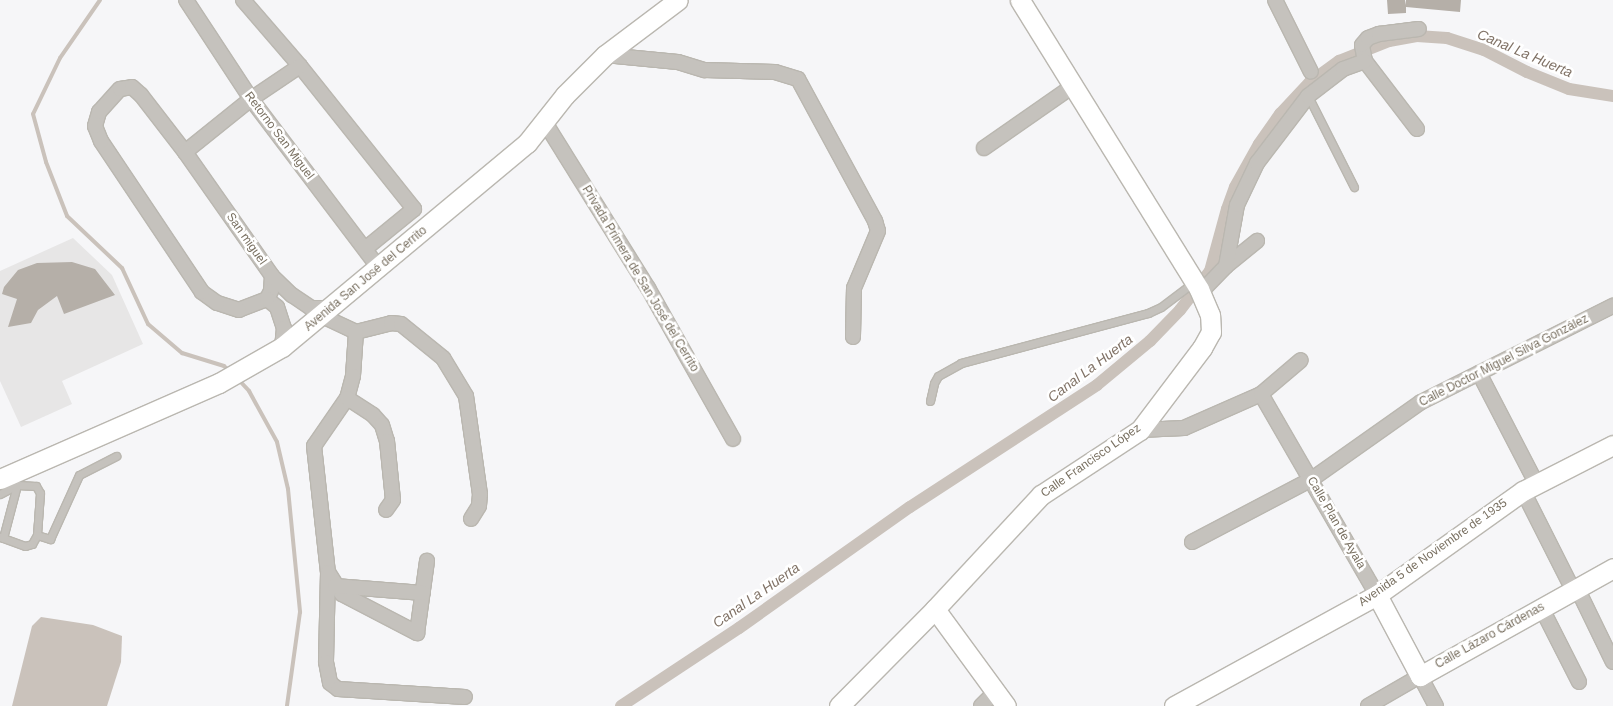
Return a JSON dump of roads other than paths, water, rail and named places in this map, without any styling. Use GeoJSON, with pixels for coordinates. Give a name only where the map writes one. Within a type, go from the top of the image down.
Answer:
{"type":"FeatureCollection","features":[{"type":"Feature","properties":{"kind":"street","name":"Retorno San Miguel"},"geometry":{"type":"LineString","coordinates":[[186,0],[251,99],[379,268]]}},
{"type":"Feature","properties":{"kind":"street"},"geometry":{"type":"LineString","coordinates":[[243,0],[300,66],[414,209],[365,249]]}},
{"type":"Feature","properties":{"kind":"street","name":"Avenida San José del Cerrito"},"geometry":{"type":"LineString","coordinates":[[9,482],[233,375],[282,348],[527,143],[565,95],[605,55],[678,0]]}},
{"type":"Feature","properties":{"kind":"street","name":"Calle Francisco López"},"geometry":{"type":"LineString","coordinates":[[839,706],[935,609],[1041,495],[1140,430],[1202,348],[1211,332],[1210,315],[1198,287],[1020,0]]}},
{"type":"Feature","properties":{"kind":"street"},"geometry":{"type":"LineString","coordinates":[[1275,0],[1311,72]]}},
{"type":"Feature","properties":{"kind":"street"},"geometry":{"type":"LineString","coordinates":[[1226,266],[1237,206],[1257,163],[1308,96],[1364,54],[1368,38],[1400,30],[1419,29]]}},
{"type":"Feature","properties":{"kind":"street"},"geometry":{"type":"LineString","coordinates":[[1364,54],[1417,129]]}},
{"type":"Feature","properties":{"kind":"street"},"geometry":{"type":"LineString","coordinates":[[605,55],[678,62],[706,70],[775,72],[798,79],[875,220],[878,231],[854,288],[853,337]]}},
{"type":"Feature","properties":{"kind":"street"},"geometry":{"type":"LineString","coordinates":[[185,152],[251,99],[300,66]]}},
{"type":"Feature","properties":{"kind":"street"},"geometry":{"type":"LineString","coordinates":[[984,148],[1074,86]]}},
{"type":"Feature","properties":{"kind":"street","name":"San miguel"},"geometry":{"type":"LineString","coordinates":[[132,87],[141,95],[185,152],[272,276],[271,291],[267,299],[239,310],[217,303],[202,292],[101,141],[95,126],[99,112],[120,89],[132,87]]}},
{"type":"Feature","properties":{"kind":"street","name":"Privada Primera de San José del Cerrito"},"geometry":{"type":"LineString","coordinates":[[544,121],[648,288],[732,439]]}},
{"type":"Feature","properties":{"kind":"street"},"geometry":{"type":"LineString","coordinates":[[1198,287],[1257,241]]}},
{"type":"Feature","properties":{"kind":"street"},"geometry":{"type":"LineString","coordinates":[[272,276],[292,295],[311,308],[327,312],[356,332],[391,323],[401,324],[443,358],[466,396],[480,494],[479,506],[471,519]]}},
{"type":"Feature","properties":{"kind":"street"},"geometry":{"type":"LineString","coordinates":[[267,299],[277,307],[284,328],[282,348]]}},
{"type":"Feature","properties":{"kind":"street","name":"Calle Doctor Miguel Silva González"},"geometry":{"type":"LineString","coordinates":[[1192,542],[1312,479],[1421,402],[1613,306]]}},
{"type":"Feature","properties":{"kind":"street"},"geometry":{"type":"LineString","coordinates":[[356,332],[353,376],[347,398],[314,446],[328,572],[326,662],[330,682],[338,689],[465,697]]}},
{"type":"Feature","properties":{"kind":"street"},"geometry":{"type":"LineString","coordinates":[[1140,430],[1184,428],[1261,394],[1301,360]]}},
{"type":"Feature","properties":{"kind":"street"},"geometry":{"type":"LineString","coordinates":[[1479,373],[1575,589],[1613,662]]}},
{"type":"Feature","properties":{"kind":"street","name":"Calle Plan de Ayala"},"geometry":{"type":"LineString","coordinates":[[1261,394],[1312,479],[1436,706]]}},
{"type":"Feature","properties":{"kind":"street"},"geometry":{"type":"LineString","coordinates":[[347,398],[373,415],[382,425],[387,440],[393,500],[386,510]]}},
{"type":"Feature","properties":{"kind":"street","name":"Avenida 5 de Noviembre de 1935"},"geometry":{"type":"LineString","coordinates":[[1174,706],[1377,595],[1529,487],[1613,445]]}},
{"type":"Feature","properties":{"kind":"street"},"geometry":{"type":"LineString","coordinates":[[328,572],[335,586],[342,594],[417,633],[427,561]]}},
{"type":"Feature","properties":{"kind":"street","name":"Calle Lázaro Cárdenas"},"geometry":{"type":"LineString","coordinates":[[1371,705],[1541,607],[1613,568]]}},
{"type":"Feature","properties":{"kind":"street"},"geometry":{"type":"LineString","coordinates":[[335,586],[423,593]]}},
{"type":"Feature","properties":{"kind":"street"},"geometry":{"type":"LineString","coordinates":[[1541,607],[1579,682]]}},
{"type":"Feature","properties":{"kind":"street"},"geometry":{"type":"LineString","coordinates":[[935,609],[1001,699],[981,706]]}},
{"type":"Feature","properties":{"kind":"lane"},"geometry":{"type":"LineString","coordinates":[[1308,96],[1354,187]]}},
{"type":"Feature","properties":{"kind":"lane"},"geometry":{"type":"LineString","coordinates":[[930,401],[934,383],[938,376],[961,363],[1148,313],[1198,287]]}},
{"type":"Feature","properties":{"kind":"lane"},"geometry":{"type":"LineString","coordinates":[[37,535],[50,539],[79,475],[116,456]]}},
{"type":"Feature","properties":{"kind":"lane"},"geometry":{"type":"LineString","coordinates":[[0,494],[9,482]]}},
{"type":"Feature","properties":{"kind":"lane"},"geometry":{"type":"LineString","coordinates":[[9,482],[36,486],[39,489],[37,535],[32,544],[24,546],[2,538],[9,482]]}},
{"type":"Feature","properties":{"kind":"waterway"},"geometry":{"type":"LineString","coordinates":[[100,0],[60,58],[33,114],[46,162],[67,216],[122,268],[148,324],[182,353],[224,366],[230,372]]}},
{"type":"Feature","properties":{"kind":"waterway","name":"Canal La Huerta"},"geometry":{"type":"LineString","coordinates":[[621,706],[739,628],[910,507],[1097,385],[1150,341],[1180,310],[1210,271],[1235,187],[1259,144],[1280,114],[1310,82],[1339,61],[1389,41],[1417,36],[1447,38],[1484,50],[1527,72],[1569,89],[1613,96]]}},
{"type":"Feature","properties":{"kind":"waterway"},"geometry":{"type":"LineString","coordinates":[[237,378],[249,391],[277,442],[288,489],[300,612],[287,706]]}}]}
